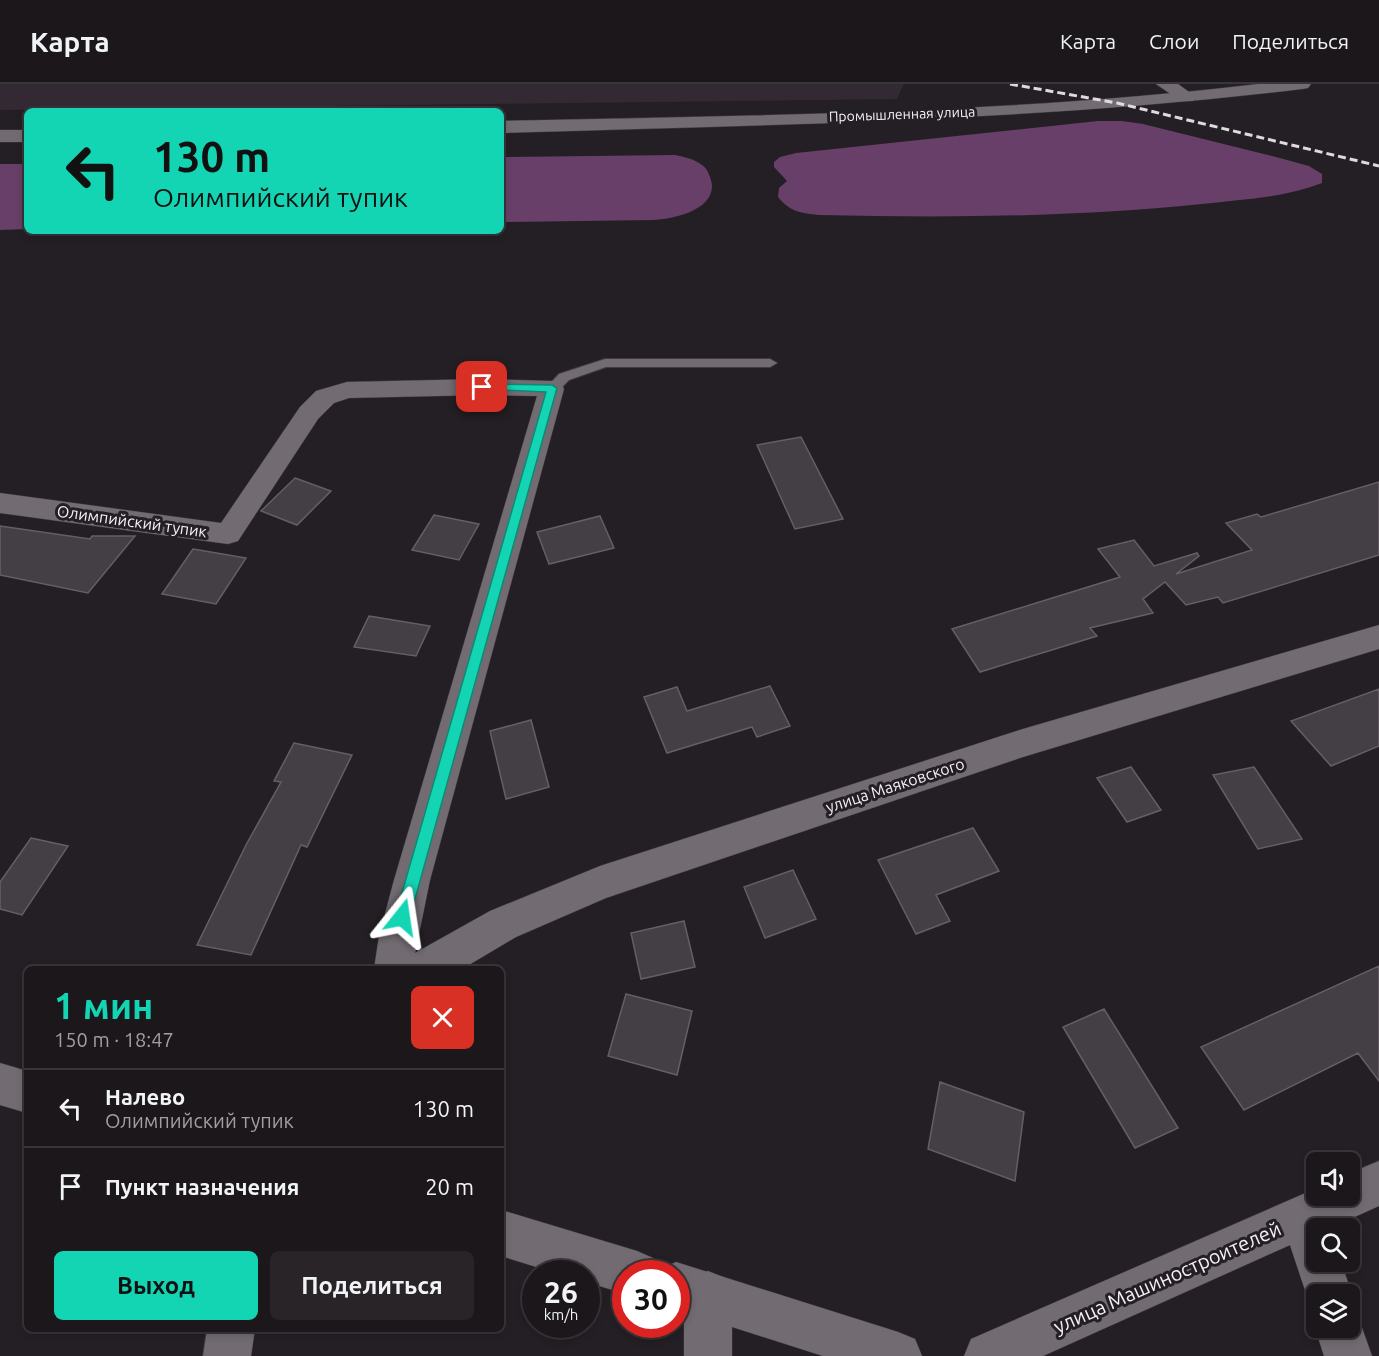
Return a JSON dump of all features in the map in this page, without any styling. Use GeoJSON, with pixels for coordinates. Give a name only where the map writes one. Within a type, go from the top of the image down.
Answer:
{"type":"FeatureCollection","features":[{"type":"Feature","properties":{"kind":"street"},"geometry":{"type":"LineString","coordinates":[[1165,84],[1187,97]]}},
{"type":"Feature","properties":{"kind":"street","name":"Промышленная улица"},"geometry":{"type":"LineString","coordinates":[[504,127],[869,116],[1105,104],[1302,84]]}},
{"type":"Feature","properties":{"kind":"street"},"geometry":{"type":"LineString","coordinates":[[0,136],[24,136]]}},
{"type":"Feature","properties":{"kind":"street"},"geometry":{"type":"LineString","coordinates":[[394,966],[398,936],[412,880],[552,388]]}},
{"type":"Feature","properties":{"kind":"street","name":"Олимпийский тупик"},"geometry":{"type":"LineString","coordinates":[[0,503],[228,534],[309,412],[325,397],[347,390],[552,388]]}},
{"type":"Feature","properties":{"kind":"street","name":"улица Маяковского"},"geometry":{"type":"LineString","coordinates":[[430,966],[503,924],[600,882],[1023,743],[1379,637]]}},
{"type":"Feature","properties":{"kind":"street"},"geometry":{"type":"LineString","coordinates":[[0,1084],[24,1091]]}},
{"type":"Feature","properties":{"kind":"street","name":"улица Машиностроителей"},"geometry":{"type":"LineString","coordinates":[[1342,1218],[1379,1183]]}},
{"type":"Feature","properties":{"kind":"street"},"geometry":{"type":"LineString","coordinates":[[504,1234],[612,1266]]}},
{"type":"Feature","properties":{"kind":"street","name":"улица Машиностроителей"},"geometry":{"type":"LineString","coordinates":[[988,1356],[1306,1247]]}},
{"type":"Feature","properties":{"kind":"street"},"geometry":{"type":"LineString","coordinates":[[692,1290],[708,1356]]}},
{"type":"Feature","properties":{"kind":"street"},"geometry":{"type":"LineString","coordinates":[[692,1290],[898,1356]]}},
{"type":"Feature","properties":{"kind":"street"},"geometry":{"type":"LineString","coordinates":[[226,1356],[230,1332]]}},
{"type":"Feature","properties":{"kind":"street"},"geometry":{"type":"LineString","coordinates":[[1342,1338],[1348,1356]]}},
{"type":"Feature","properties":{"kind":"lane"},"geometry":{"type":"LineString","coordinates":[[552,388],[564,377],[605,363],[770,363]]}},
{"type":"Feature","properties":{"kind":"shaded area"},"geometry":{"type":"Polygon","coordinates":[[[0,84],[904,84],[897,99],[0,110],[0,84]]]}},
{"type":"Feature","properties":{"kind":"shaded area"},"geometry":{"type":"Polygon","coordinates":[[[1098,121],[1143,124],[1309,166],[1322,174],[1322,183],[1278,195],[1202,204],[1107,212],[1011,216],[820,215],[796,211],[778,197],[779,188],[787,181],[774,167],[774,162],[780,157],[796,153],[1098,121]]]}},
{"type":"Feature","properties":{"kind":"shaded area"},"geometry":{"type":"Polygon","coordinates":[[[675,155],[689,158],[706,169],[711,179],[711,194],[699,207],[670,218],[504,222],[504,157],[675,155]]]}},
{"type":"Feature","properties":{"kind":"shaded area"},"geometry":{"type":"Polygon","coordinates":[[[0,164],[24,164],[24,229],[0,230],[0,164]]]}},
{"type":"Feature","properties":{"kind":"building"},"geometry":{"type":"Polygon","coordinates":[[[801,437],[843,519],[795,529],[757,445],[801,437]]]}},
{"type":"Feature","properties":{"kind":"building"},"geometry":{"type":"Polygon","coordinates":[[[295,478],[331,491],[297,525],[261,511],[295,478]]]}},
{"type":"Feature","properties":{"kind":"building"},"geometry":{"type":"Polygon","coordinates":[[[1379,482],[1379,555],[1223,603],[1218,597],[1186,605],[1165,582],[1143,599],[1153,613],[1090,628],[1097,636],[980,672],[952,629],[1120,577],[1098,549],[1134,540],[1154,566],[1197,553],[1199,556],[1176,574],[1252,550],[1226,523],[1257,514],[1261,517],[1379,482]]]}},
{"type":"Feature","properties":{"kind":"building"},"geometry":{"type":"Polygon","coordinates":[[[434,515],[479,524],[459,560],[412,550],[434,515]]]}},
{"type":"Feature","properties":{"kind":"building"},"geometry":{"type":"Polygon","coordinates":[[[600,516],[614,548],[549,564],[537,532],[600,516]]]}},
{"type":"Feature","properties":{"kind":"building"},"geometry":{"type":"Polygon","coordinates":[[[0,526],[90,539],[92,536],[135,536],[88,593],[0,575],[0,526]]]}},
{"type":"Feature","properties":{"kind":"building"},"geometry":{"type":"Polygon","coordinates":[[[193,549],[246,558],[216,604],[162,594],[193,549]]]}},
{"type":"Feature","properties":{"kind":"building"},"geometry":{"type":"Polygon","coordinates":[[[369,616],[430,626],[416,656],[354,647],[369,616]]]}},
{"type":"Feature","properties":{"kind":"building"},"geometry":{"type":"Polygon","coordinates":[[[770,686],[790,726],[757,737],[752,727],[667,753],[644,697],[677,687],[687,711],[770,686]]]}},
{"type":"Feature","properties":{"kind":"building"},"geometry":{"type":"Polygon","coordinates":[[[1379,689],[1379,746],[1331,766],[1291,721],[1379,689]]]}},
{"type":"Feature","properties":{"kind":"building"},"geometry":{"type":"Polygon","coordinates":[[[531,720],[549,787],[506,799],[490,731],[531,720]]]}},
{"type":"Feature","properties":{"kind":"building"},"geometry":{"type":"Polygon","coordinates":[[[294,743],[352,755],[307,847],[301,845],[251,955],[197,945],[246,845],[281,782],[274,781],[294,743]]]}},
{"type":"Feature","properties":{"kind":"building"},"geometry":{"type":"Polygon","coordinates":[[[1131,767],[1161,810],[1127,822],[1097,778],[1131,767]]]}},
{"type":"Feature","properties":{"kind":"building"},"geometry":{"type":"Polygon","coordinates":[[[1254,767],[1302,839],[1258,849],[1213,775],[1254,767]]]}},
{"type":"Feature","properties":{"kind":"building"},"geometry":{"type":"Polygon","coordinates":[[[973,828],[999,871],[936,895],[950,921],[916,934],[878,860],[973,828]]]}},
{"type":"Feature","properties":{"kind":"building"},"geometry":{"type":"Polygon","coordinates":[[[31,838],[68,846],[22,915],[0,909],[0,882],[31,838]]]}},
{"type":"Feature","properties":{"kind":"building"},"geometry":{"type":"Polygon","coordinates":[[[793,870],[816,919],[765,938],[744,887],[793,870]]]}},
{"type":"Feature","properties":{"kind":"building"},"geometry":{"type":"Polygon","coordinates":[[[684,921],[695,967],[641,979],[631,933],[684,921]]]}},
{"type":"Feature","properties":{"kind":"building"},"geometry":{"type":"Polygon","coordinates":[[[1379,966],[1379,1081],[1358,1053],[1244,1110],[1201,1047],[1379,966]]]}},
{"type":"Feature","properties":{"kind":"building"},"geometry":{"type":"Polygon","coordinates":[[[626,994],[692,1011],[677,1075],[608,1056],[626,994]]]}},
{"type":"Feature","properties":{"kind":"building"},"geometry":{"type":"Polygon","coordinates":[[[1104,1009],[1178,1128],[1135,1148],[1063,1027],[1104,1009]]]}},
{"type":"Feature","properties":{"kind":"building"},"geometry":{"type":"Polygon","coordinates":[[[940,1082],[1024,1112],[1015,1181],[928,1149],[940,1082]]]}},
{"type":"Feature","properties":{"kind":"railway"},"geometry":{"type":"LineString","coordinates":[[1010,84],[1117,103],[1379,166]]}},
{"type":"Feature","properties":{"kind":"route"},"geometry":{"type":"LineString","coordinates":[[402,917],[552,388],[482,387]]}}]}
